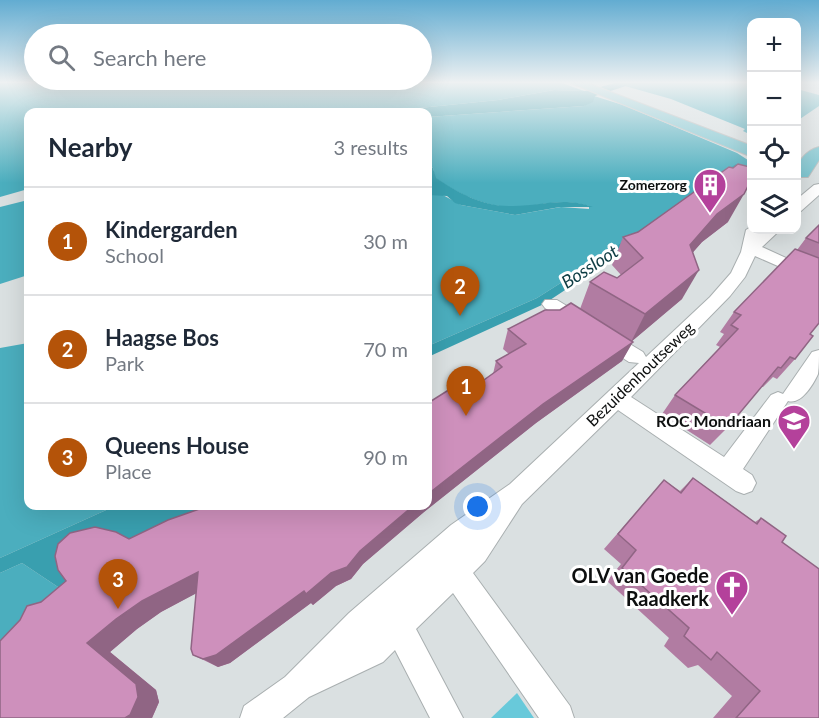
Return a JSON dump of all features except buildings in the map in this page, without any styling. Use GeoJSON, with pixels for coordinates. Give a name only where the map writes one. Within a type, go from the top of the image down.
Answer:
{"type":"FeatureCollection","features":[{"type":"Feature","properties":{"kind":"main road"},"geometry":{"type":"LineString","coordinates":[[669,117],[747,150]]}},
{"type":"Feature","properties":{"kind":"main road"},"geometry":{"type":"LineString","coordinates":[[683,117],[747,138]]}},
{"type":"Feature","properties":{"kind":"main road"},"geometry":{"type":"LineString","coordinates":[[805,166],[819,180]]}},
{"type":"Feature","properties":{"kind":"street"},"geometry":{"type":"LineString","coordinates":[[801,204],[819,188]]}},
{"type":"Feature","properties":{"kind":"street"},"geometry":{"type":"LineString","coordinates":[[752,239],[819,279]]}},
{"type":"Feature","properties":{"kind":"street","name":"Bezuidenhoutseweg"},"geometry":{"type":"LineString","coordinates":[[256,718],[296,688],[372,651],[391,615],[448,562],[476,552],[519,492],[736,281],[752,239]]}},
{"type":"Feature","properties":{"kind":"street"},"geometry":{"type":"LineString","coordinates":[[551,304],[636,357]]}},
{"type":"Feature","properties":{"kind":"street"},"geometry":{"type":"LineString","coordinates":[[615,397],[735,477],[785,398],[819,357]]}},
{"type":"Feature","properties":{"kind":"street"},"geometry":{"type":"LineString","coordinates":[[448,562],[558,718]]}},
{"type":"Feature","properties":{"kind":"street"},"geometry":{"type":"LineString","coordinates":[[391,615],[447,718]]}},
{"type":"Feature","properties":{"kind":"shaded area"},"geometry":{"type":"Polygon","coordinates":[[[0,117],[24,117],[24,190],[0,197],[0,117]]]}},
{"type":"Feature","properties":{"kind":"shaded area"},"geometry":{"type":"Polygon","coordinates":[[[432,117],[650,117],[737,153],[747,159],[747,182],[736,190],[589,265],[537,298],[432,344],[432,195],[441,194],[461,205],[515,215],[561,207],[589,209],[589,206],[568,202],[520,207],[490,204],[452,189],[435,178],[432,167],[432,117]]]}},
{"type":"Feature","properties":{"kind":"shaded area"},"geometry":{"type":"Polygon","coordinates":[[[714,117],[747,117],[747,133],[743,131],[745,129],[714,117]]]}},
{"type":"Feature","properties":{"kind":"shaded area"},"geometry":{"type":"Polygon","coordinates":[[[24,201],[24,276],[0,284],[0,207],[24,201]]]}},
{"type":"Feature","properties":{"kind":"shaded area"},"geometry":{"type":"Polygon","coordinates":[[[24,344],[24,510],[106,510],[0,558],[0,348],[24,344]]]}},
{"type":"Feature","properties":{"kind":"shaded area"},"geometry":{"type":"Polygon","coordinates":[[[22,563],[70,595],[0,664],[0,573],[22,563]]]}},
{"type":"Feature","properties":{"kind":"shaded area"},"geometry":{"type":"Polygon","coordinates":[[[517,693],[534,718],[491,718],[517,693]]]}},
{"type":"Feature","properties":{"kind":"water","name":"Bossloot"},"geometry":{"type":"Polygon","coordinates":[[[736,164],[747,167],[544,304],[432,355],[432,344],[537,298],[736,164]]]}},
{"type":"Feature","properties":{"kind":"water"},"geometry":{"type":"Polygon","coordinates":[[[432,167],[436,178],[462,193],[489,204],[520,206],[571,202],[593,207],[560,207],[515,215],[461,205],[447,196],[432,195],[432,167]]]}},
{"type":"Feature","properties":{"kind":"water"},"geometry":{"type":"Polygon","coordinates":[[[106,510],[199,510],[198,519],[70,595],[22,563],[0,573],[0,558],[106,510]]]}},
{"type":"Feature","properties":{"kind":"place","name":"Zomerzorg"},"geometry":{"type":"Point","coordinates":[710,214]}},
{"type":"Feature","properties":{"kind":"place","name":"Haagse Bos"},"geometry":{"type":"Point","coordinates":[460,316]}},
{"type":"Feature","properties":{"kind":"place","name":"Kindergarden"},"geometry":{"type":"Point","coordinates":[466,416]}},
{"type":"Feature","properties":{"kind":"place","name":"ROC Mondriaan"},"geometry":{"type":"Point","coordinates":[794,450]}},
{"type":"Feature","properties":{"kind":"place","name":"Queens House"},"geometry":{"type":"Point","coordinates":[118,609]}},
{"type":"Feature","properties":{"kind":"place","name":"OLV van Goede Raadkerk"},"geometry":{"type":"Point","coordinates":[732,616]}}]}
